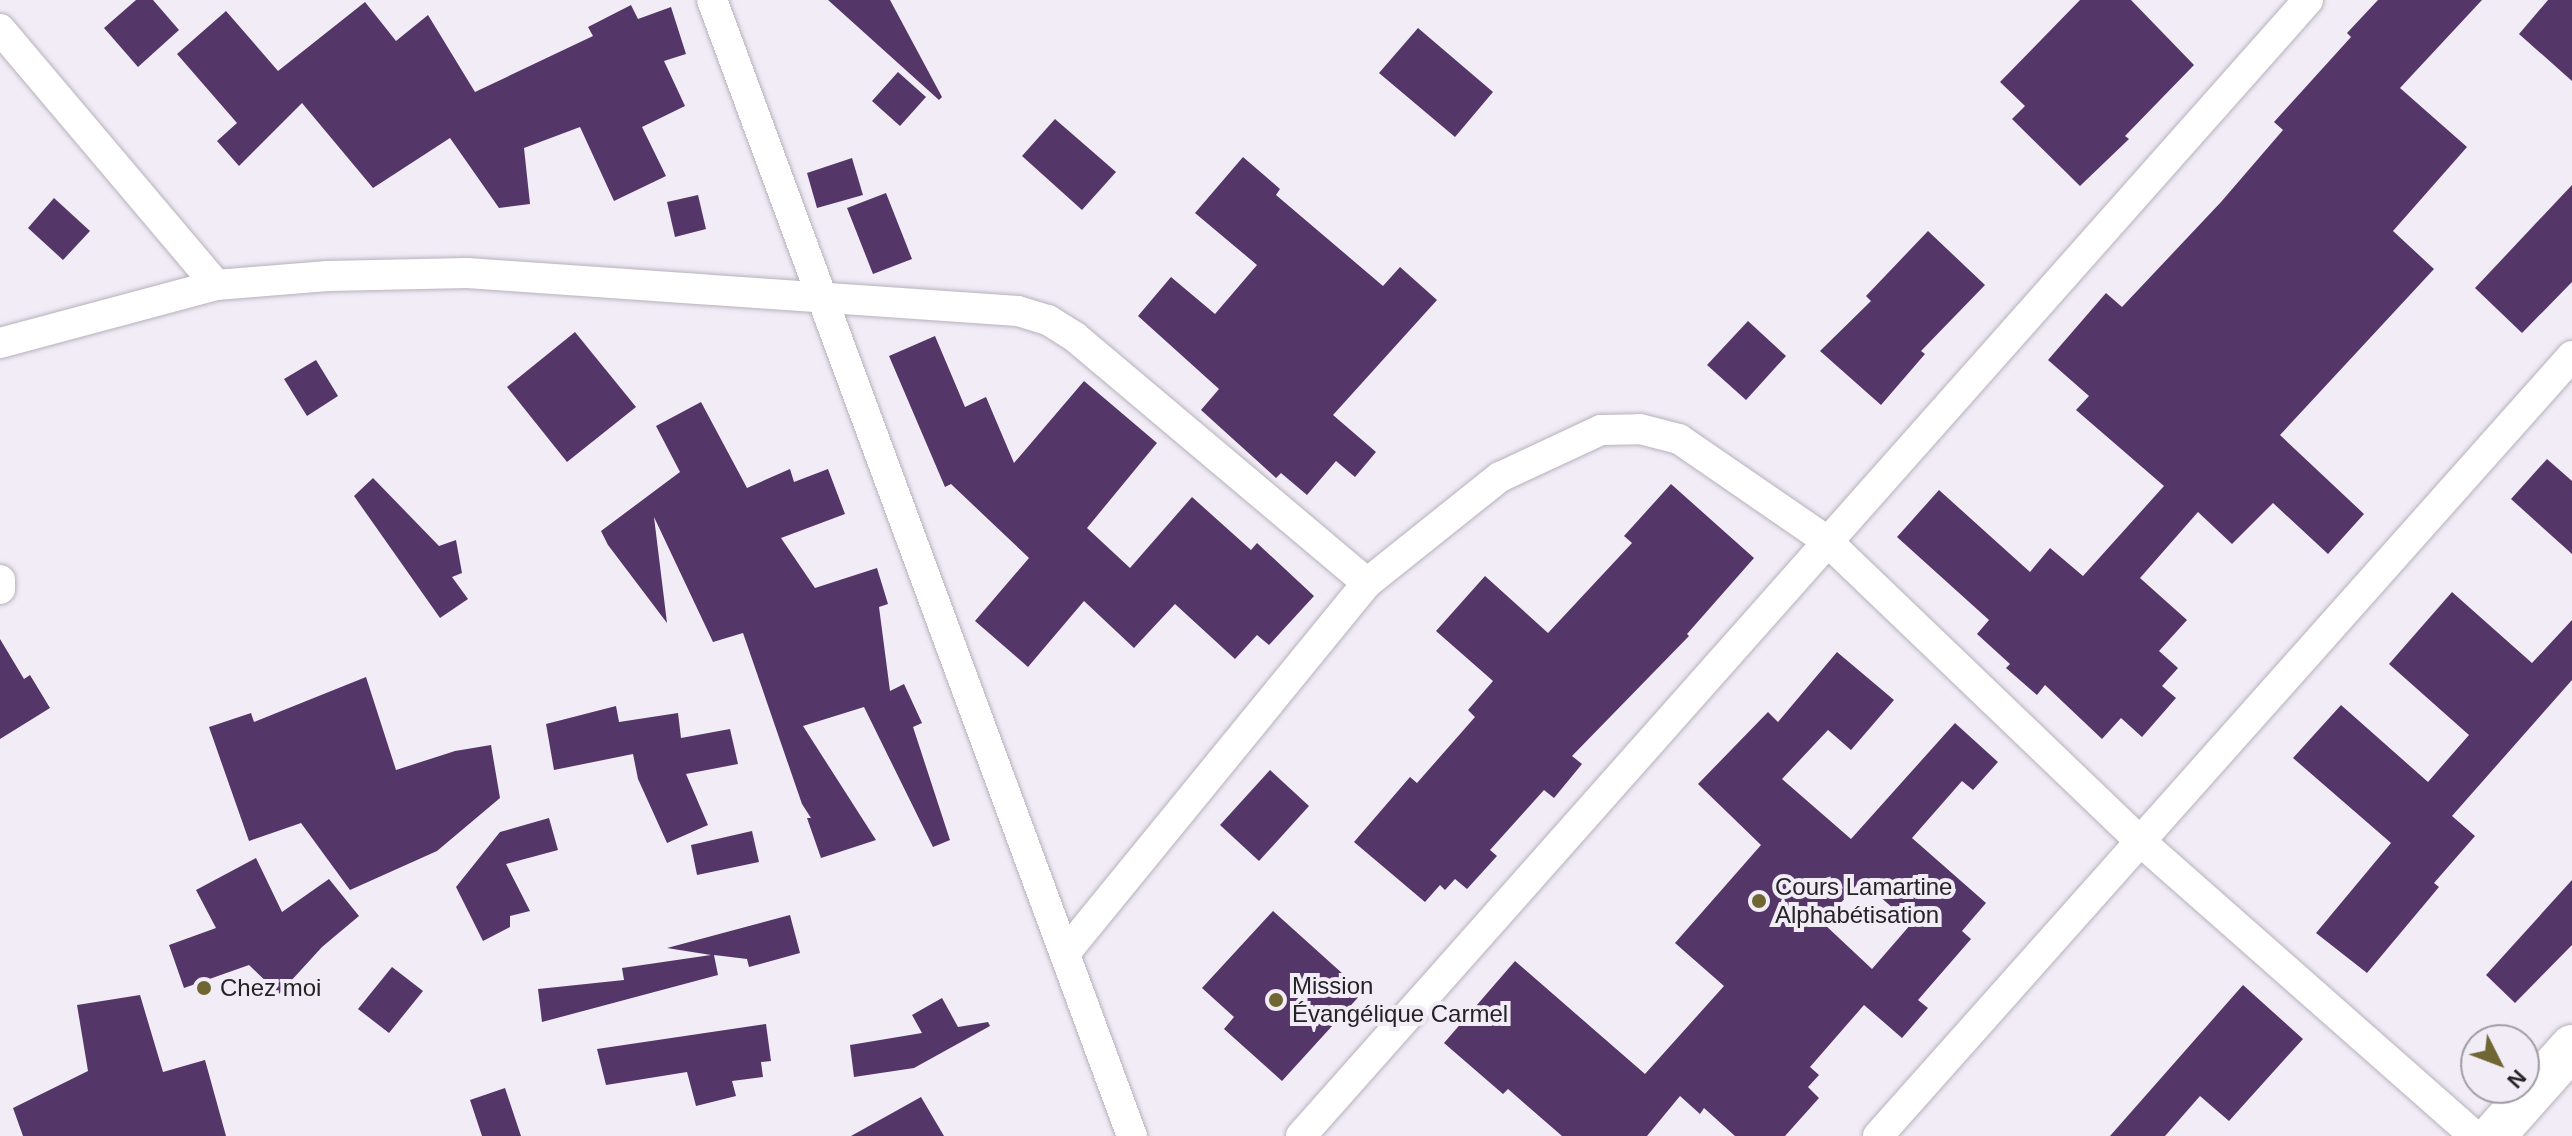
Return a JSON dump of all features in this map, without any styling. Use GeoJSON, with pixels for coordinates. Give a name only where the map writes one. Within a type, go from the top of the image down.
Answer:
{"type":"FeatureCollection","features":[{"type":"Feature","properties":{"kind":"street"},"geometry":{"type":"LineString","coordinates":[[712,0],[1066,952],[1131,1136]]}},
{"type":"Feature","properties":{"kind":"street"},"geometry":{"type":"LineString","coordinates":[[1301,1136],[1826,540],[2308,0]]}},
{"type":"Feature","properties":{"kind":"street"},"geometry":{"type":"LineString","coordinates":[[0,29],[216,285]]}},
{"type":"Feature","properties":{"kind":"street"},"geometry":{"type":"LineString","coordinates":[[0,343],[216,285],[328,276],[467,273],[1018,311],[1048,320],[1075,337],[1367,583]]}},
{"type":"Feature","properties":{"kind":"street"},"geometry":{"type":"LineString","coordinates":[[1878,1136],[2572,356]]}},
{"type":"Feature","properties":{"kind":"street"},"geometry":{"type":"LineString","coordinates":[[1066,952],[1367,583],[1500,477],[1601,430],[1640,429],[1679,439],[1826,540],[2140,841],[2475,1136]]}},
{"type":"Feature","properties":{"kind":"street"},"geometry":{"type":"LineString","coordinates":[[0,580],[0,589]]}},
{"type":"Feature","properties":{"kind":"street"},"geometry":{"type":"LineString","coordinates":[[2493,1136],[2572,1047]]}},
{"type":"Feature","properties":{"kind":"building"},"geometry":{"type":"Polygon","coordinates":[[[136,0],[153,0],[179,30],[138,67],[104,28],[136,0]]]}},
{"type":"Feature","properties":{"kind":"building"},"geometry":{"type":"Polygon","coordinates":[[[828,0],[890,0],[942,97],[939,100],[828,0]]]}},
{"type":"Feature","properties":{"kind":"building"},"geometry":{"type":"Polygon","coordinates":[[[2080,0],[2131,0],[2194,65],[2125,136],[2129,139],[2080,186],[2012,119],[2025,106],[2000,82],[2080,0]]]}},
{"type":"Feature","properties":{"kind":"building"},"geometry":{"type":"Polygon","coordinates":[[[2378,0],[2482,0],[2400,88],[2467,147],[2393,231],[2434,269],[2280,435],[2364,514],[2328,554],[2273,503],[2232,544],[2198,512],[2140,578],[2187,620],[2159,651],[2178,668],[2162,686],[2176,698],[2142,737],[2121,718],[2102,739],[2045,685],[2037,695],[2006,668],[2010,664],[1977,634],[1989,620],[1897,537],[1939,490],[2030,572],[2050,548],[2083,576],[2164,486],[2076,410],[2089,396],[2048,360],[2106,293],[2122,307],[2221,202],[2283,130],[2274,122],[2351,37],[2347,33],[2378,0]]]}},
{"type":"Feature","properties":{"kind":"building"},"geometry":{"type":"Polygon","coordinates":[[[2548,0],[2572,0],[2572,81],[2519,34],[2548,0]]]}},
{"type":"Feature","properties":{"kind":"building"},"geometry":{"type":"Polygon","coordinates":[[[365,2],[396,41],[428,15],[475,92],[593,36],[588,27],[631,5],[638,19],[671,7],[686,54],[664,61],[685,106],[642,127],[666,176],[614,201],[580,127],[524,148],[530,204],[499,208],[450,138],[373,188],[302,103],[239,166],[217,141],[237,123],[177,54],[226,11],[278,71],[365,2]]]}},
{"type":"Feature","properties":{"kind":"building"},"geometry":{"type":"Polygon","coordinates":[[[1418,28],[1493,92],[1455,137],[1379,73],[1418,28]]]}},
{"type":"Feature","properties":{"kind":"building"},"geometry":{"type":"Polygon","coordinates":[[[898,72],[926,97],[900,126],[872,101],[898,72]]]}},
{"type":"Feature","properties":{"kind":"building"},"geometry":{"type":"Polygon","coordinates":[[[1055,119],[1116,172],[1082,210],[1022,156],[1055,119]]]}},
{"type":"Feature","properties":{"kind":"building"},"geometry":{"type":"Polygon","coordinates":[[[1243,157],[1280,189],[1276,195],[1383,286],[1400,267],[1437,300],[1333,415],[1376,452],[1355,477],[1336,461],[1307,495],[1281,473],[1276,478],[1201,410],[1219,389],[1138,316],[1171,277],[1215,314],[1257,265],[1195,213],[1243,157]]]}},
{"type":"Feature","properties":{"kind":"building"},"geometry":{"type":"Polygon","coordinates":[[[852,158],[863,195],[817,208],[807,173],[852,158]]]}},
{"type":"Feature","properties":{"kind":"building"},"geometry":{"type":"Polygon","coordinates":[[[2572,185],[2572,282],[2522,333],[2475,288],[2572,185]]]}},
{"type":"Feature","properties":{"kind":"building"},"geometry":{"type":"Polygon","coordinates":[[[886,193],[912,259],[873,274],[847,208],[886,193]]]}},
{"type":"Feature","properties":{"kind":"building"},"geometry":{"type":"Polygon","coordinates":[[[698,195],[706,229],[675,237],[667,202],[698,195]]]}},
{"type":"Feature","properties":{"kind":"building"},"geometry":{"type":"Polygon","coordinates":[[[54,198],[90,231],[63,260],[28,228],[54,198]]]}},
{"type":"Feature","properties":{"kind":"building"},"geometry":{"type":"Polygon","coordinates":[[[1928,231],[1985,285],[1921,351],[1925,354],[1881,405],[1820,351],[1871,301],[1866,296],[1928,231]]]}},
{"type":"Feature","properties":{"kind":"building"},"geometry":{"type":"Polygon","coordinates":[[[1748,321],[1786,356],[1746,400],[1707,365],[1748,321]]]}},
{"type":"Feature","properties":{"kind":"building"},"geometry":{"type":"Polygon","coordinates":[[[575,332],[636,407],[567,462],[507,387],[575,332]]]}},
{"type":"Feature","properties":{"kind":"building"},"geometry":{"type":"Polygon","coordinates":[[[935,336],[965,407],[986,397],[1014,463],[1084,381],[1157,443],[1087,528],[1130,568],[1192,497],[1251,550],[1257,543],[1314,596],[1269,645],[1257,635],[1235,659],[1175,604],[1134,648],[1084,601],[1028,667],[975,621],[1029,558],[951,484],[945,487],[889,356],[935,336]]]}},
{"type":"Feature","properties":{"kind":"building"},"geometry":{"type":"Polygon","coordinates":[[[316,360],[338,396],[307,416],[284,379],[316,360]]]}},
{"type":"Feature","properties":{"kind":"building"},"geometry":{"type":"Polygon","coordinates":[[[701,402],[747,488],[790,469],[794,482],[828,469],[845,514],[781,538],[815,588],[877,568],[888,604],[879,607],[890,691],[904,684],[922,723],[913,727],[950,840],[933,847],[864,707],[803,726],[876,840],[821,858],[807,818],[811,818],[802,804],[743,633],[713,642],[654,517],[667,623],[608,545],[601,531],[680,472],[656,426],[701,402]]]}},
{"type":"Feature","properties":{"kind":"building"},"geometry":{"type":"Polygon","coordinates":[[[2547,459],[2572,481],[2572,554],[2511,499],[2547,459]]]}},
{"type":"Feature","properties":{"kind":"building"},"geometry":{"type":"Polygon","coordinates":[[[373,478],[439,546],[456,540],[462,573],[452,577],[468,599],[440,618],[354,496],[373,478]]]}},
{"type":"Feature","properties":{"kind":"building"},"geometry":{"type":"Polygon","coordinates":[[[1671,484],[1754,558],[1687,634],[1689,636],[1572,756],[1582,764],[1554,798],[1544,790],[1490,850],[1497,856],[1467,889],[1455,879],[1445,890],[1440,885],[1425,902],[1354,842],[1410,777],[1417,783],[1475,717],[1468,710],[1493,681],[1436,631],[1485,576],[1548,633],[1632,543],[1624,536],[1671,484]]]}},
{"type":"Feature","properties":{"kind":"building"},"geometry":{"type":"Polygon","coordinates":[[[2452,592],[2532,663],[2572,620],[2572,680],[2452,816],[2475,836],[2434,883],[2439,887],[2367,973],[2316,933],[2391,843],[2293,758],[2341,705],[2428,782],[2469,735],[2389,664],[2452,592]]]}},
{"type":"Feature","properties":{"kind":"building"},"geometry":{"type":"Polygon","coordinates":[[[0,639],[24,679],[30,675],[50,708],[0,739],[0,639]]]}},
{"type":"Feature","properties":{"kind":"building"},"geometry":{"type":"Polygon","coordinates":[[[1837,652],[1894,700],[1851,750],[1828,730],[1782,779],[1851,839],[1955,723],[1998,762],[1973,790],[1962,781],[1912,838],[1986,903],[1962,931],[1971,939],[1918,1000],[1928,1008],[1902,1038],[1864,1005],[1810,1067],[1819,1075],[1808,1087],[1819,1098],[1785,1136],[1735,1136],[1704,1108],[1700,1114],[1680,1096],[1647,1136],[1562,1136],[1508,1089],[1503,1094],[1444,1043],[1515,961],[1645,1074],[1724,986],[1675,943],[1761,845],[1698,784],[1768,712],[1778,722],[1837,652]],[[1861,880],[1823,923],[1872,969],[1911,924],[1861,880]]]}},
{"type":"Feature","properties":{"kind":"building"},"geometry":{"type":"Polygon","coordinates":[[[366,677],[396,770],[455,751],[491,745],[500,798],[437,851],[350,890],[301,823],[249,841],[209,727],[251,713],[254,722],[366,677]]]}},
{"type":"Feature","properties":{"kind":"building"},"geometry":{"type":"Polygon","coordinates":[[[616,706],[619,722],[678,713],[681,738],[730,729],[738,764],[686,774],[708,825],[667,843],[638,779],[633,754],[554,770],[546,724],[616,706]]]}},
{"type":"Feature","properties":{"kind":"building"},"geometry":{"type":"Polygon","coordinates":[[[1270,770],[1309,806],[1259,861],[1220,825],[1270,770]]]}},
{"type":"Feature","properties":{"kind":"building"},"geometry":{"type":"Polygon","coordinates":[[[549,818],[558,850],[506,864],[530,911],[510,916],[510,927],[483,941],[456,887],[500,832],[549,818]]]}},
{"type":"Feature","properties":{"kind":"building"},"geometry":{"type":"Polygon","coordinates":[[[752,831],[759,862],[697,875],[691,845],[752,831]]]}},
{"type":"Feature","properties":{"kind":"building"},"geometry":{"type":"Polygon","coordinates":[[[256,858],[282,912],[329,879],[359,916],[322,947],[279,994],[249,965],[184,988],[169,945],[216,928],[196,890],[256,858]]]}},
{"type":"Feature","properties":{"kind":"building"},"geometry":{"type":"Polygon","coordinates":[[[2572,880],[2572,945],[2515,1003],[2486,975],[2572,880]]]}},
{"type":"Feature","properties":{"kind":"building"},"geometry":{"type":"Polygon","coordinates":[[[1273,911],[1363,992],[1282,1081],[1224,1029],[1234,1017],[1202,988],[1273,911]]]}},
{"type":"Feature","properties":{"kind":"building"},"geometry":{"type":"Polygon","coordinates":[[[790,915],[800,953],[749,967],[747,959],[714,955],[718,975],[542,1022],[538,989],[624,980],[622,968],[711,955],[667,948],[790,915]]]}},
{"type":"Feature","properties":{"kind":"building"},"geometry":{"type":"Polygon","coordinates":[[[392,967],[423,991],[389,1033],[358,1009],[392,967]]]}},
{"type":"Feature","properties":{"kind":"building"},"geometry":{"type":"Polygon","coordinates":[[[2243,985],[2303,1039],[2229,1121],[2200,1096],[2165,1136],[2110,1136],[2243,985]]]}},
{"type":"Feature","properties":{"kind":"building"},"geometry":{"type":"Polygon","coordinates":[[[140,995],[163,1072],[205,1060],[226,1136],[23,1136],[13,1108],[88,1071],[77,1005],[140,995]]]}},
{"type":"Feature","properties":{"kind":"building"},"geometry":{"type":"Polygon","coordinates":[[[942,998],[958,1027],[988,1022],[990,1026],[914,1068],[854,1077],[850,1045],[922,1033],[912,1015],[942,998]]]}},
{"type":"Feature","properties":{"kind":"building"},"geometry":{"type":"Polygon","coordinates":[[[766,1024],[771,1061],[761,1062],[763,1077],[732,1081],[736,1096],[696,1106],[687,1072],[606,1085],[597,1049],[766,1024]]]}},
{"type":"Feature","properties":{"kind":"building"},"geometry":{"type":"Polygon","coordinates":[[[505,1088],[521,1136],[482,1136],[470,1100],[505,1088]]]}},
{"type":"Feature","properties":{"kind":"building"},"geometry":{"type":"Polygon","coordinates":[[[921,1097],[944,1136],[851,1136],[921,1097]]]}},
{"type":"Feature","properties":{"kind":"place","name":"Cours Lamartine Alphabétisation"},"geometry":{"type":"Point","coordinates":[1759,901]}},
{"type":"Feature","properties":{"kind":"place","name":"Chez moi"},"geometry":{"type":"Point","coordinates":[204,988]}},
{"type":"Feature","properties":{"kind":"place","name":"Mission Évangélique Carmel"},"geometry":{"type":"Point","coordinates":[1276,1000]}}]}
